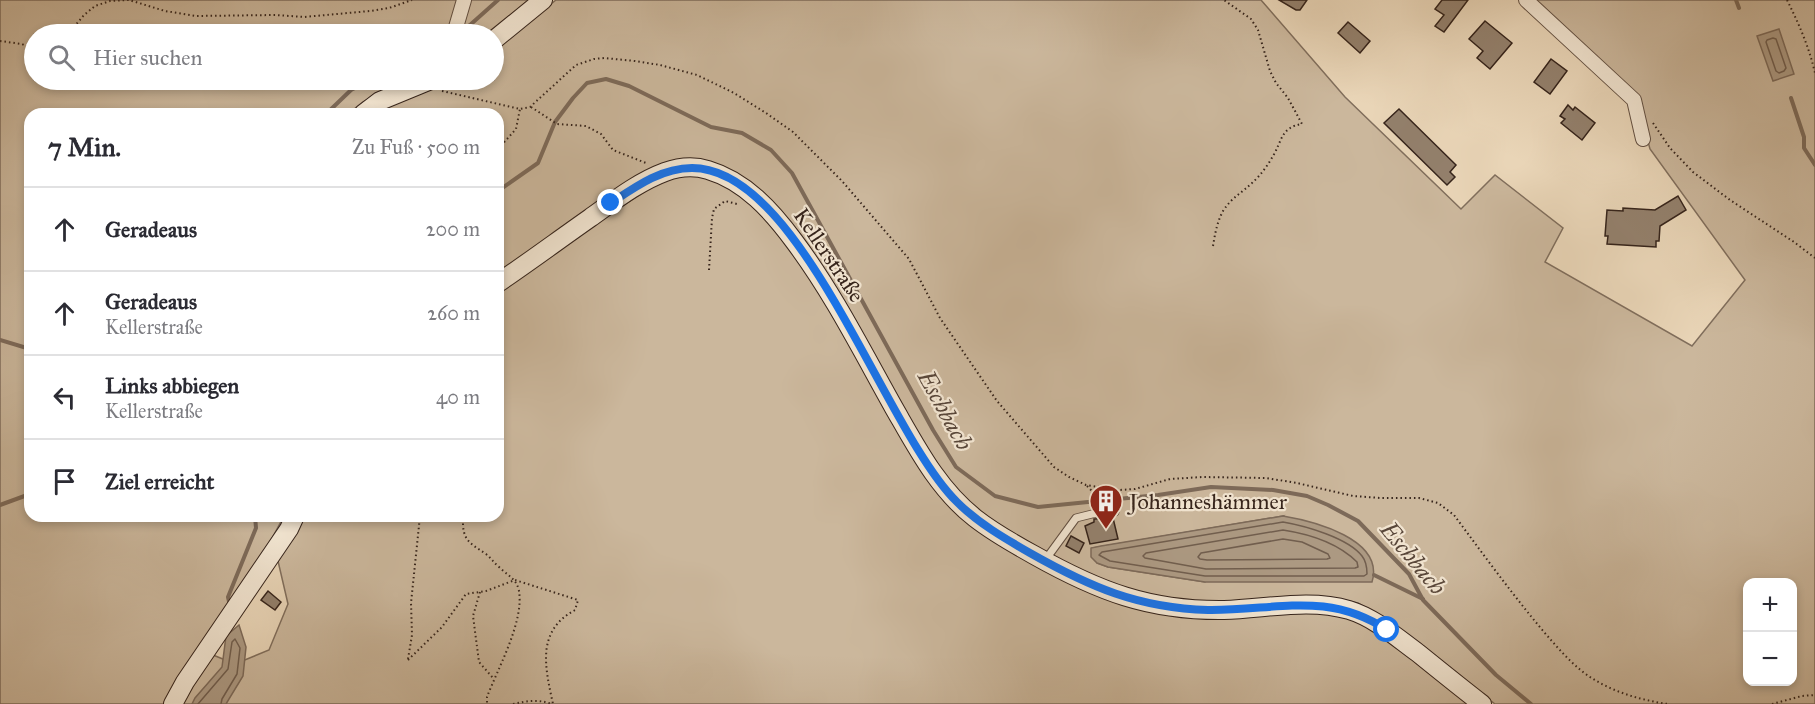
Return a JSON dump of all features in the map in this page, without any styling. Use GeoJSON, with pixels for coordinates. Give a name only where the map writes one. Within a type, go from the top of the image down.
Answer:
{"type":"FeatureCollection","features":[{"type":"Feature","properties":{"kind":"main road"},"geometry":{"type":"LineString","coordinates":[[504,32],[543,0]]}},
{"type":"Feature","properties":{"kind":"main road"},"geometry":{"type":"LineString","coordinates":[[371,108],[403,90]]}},
{"type":"Feature","properties":{"kind":"main road","name":"Kellerstraße"},"geometry":{"type":"LineString","coordinates":[[504,279],[611,203],[652,178],[675,169],[691,168],[705,169],[721,175],[766,206],[803,252],[919,450],[947,491],[975,518],[1045,561],[1122,597],[1154,604],[1206,610],[1306,605],[1346,609],[1387,630],[1482,704]]}},
{"type":"Feature","properties":{"kind":"main road"},"geometry":{"type":"LineString","coordinates":[[172,704],[292,522]]}},
{"type":"Feature","properties":{"kind":"street"},"geometry":{"type":"LineString","coordinates":[[457,24],[464,0]]}},
{"type":"Feature","properties":{"kind":"street"},"geometry":{"type":"LineString","coordinates":[[1526,0],[1634,100],[1643,139]]}},
{"type":"Feature","properties":{"kind":"lane"},"geometry":{"type":"LineString","coordinates":[[1045,561],[1076,518],[1115,512]]}},
{"type":"Feature","properties":{"kind":"path"},"geometry":{"type":"LineString","coordinates":[[76,24],[95,6],[110,1],[129,0],[165,11],[196,16],[304,17],[370,11],[412,0]]}},
{"type":"Feature","properties":{"kind":"path"},"geometry":{"type":"LineString","coordinates":[[1213,246],[1218,221],[1224,210],[1236,195],[1254,182],[1273,157],[1283,135],[1291,126],[1302,124],[1270,71],[1258,30],[1251,19],[1224,0]]}},
{"type":"Feature","properties":{"kind":"path"},"geometry":{"type":"LineString","coordinates":[[1787,0],[1799,23],[1815,73]]}},
{"type":"Feature","properties":{"kind":"path"},"geometry":{"type":"LineString","coordinates":[[0,41],[24,45]]}},
{"type":"Feature","properties":{"kind":"path"},"geometry":{"type":"LineString","coordinates":[[453,90],[520,109],[530,107],[576,65],[604,58],[676,68],[697,75],[734,93],[794,132],[842,181],[909,259],[940,318],[997,401],[1054,467],[1069,477],[1086,485],[1119,490],[1135,489],[1170,479],[1255,478],[1297,483],[1353,496],[1419,498],[1438,503],[1454,515],[1526,610],[1567,658],[1588,676],[1609,688],[1668,704]]}},
{"type":"Feature","properties":{"kind":"path"},"geometry":{"type":"LineString","coordinates":[[530,107],[557,124],[586,126],[601,134],[614,150],[646,164]]}},
{"type":"Feature","properties":{"kind":"path"},"geometry":{"type":"LineString","coordinates":[[504,142],[516,129],[520,109]]}},
{"type":"Feature","properties":{"kind":"path"},"geometry":{"type":"LineString","coordinates":[[1653,123],[1670,148],[1693,172],[1815,258]]}},
{"type":"Feature","properties":{"kind":"path"},"geometry":{"type":"LineString","coordinates":[[709,270],[714,209],[725,201],[742,205]]}},
{"type":"Feature","properties":{"kind":"path"},"geometry":{"type":"LineString","coordinates":[[1086,485],[1092,491],[1092,514]]}},
{"type":"Feature","properties":{"kind":"path"},"geometry":{"type":"LineString","coordinates":[[419,522],[411,603],[412,635],[408,660],[442,627],[466,594],[486,591],[515,580]]}},
{"type":"Feature","properties":{"kind":"path"},"geometry":{"type":"LineString","coordinates":[[462,522],[470,545],[486,554],[515,580],[578,600],[575,610],[562,617],[559,624],[552,629],[546,643],[546,668],[552,704]]}},
{"type":"Feature","properties":{"kind":"path"},"geometry":{"type":"LineString","coordinates":[[487,704],[487,697],[515,626],[519,608],[519,591],[515,580]]}},
{"type":"Feature","properties":{"kind":"path"},"geometry":{"type":"LineString","coordinates":[[480,592],[472,616],[479,662],[494,679]]}},
{"type":"Feature","properties":{"kind":"path"},"geometry":{"type":"LineString","coordinates":[[1773,704],[1815,695]]}},
{"type":"Feature","properties":{"kind":"path"},"geometry":{"type":"LineString","coordinates":[[513,704],[542,700],[552,704]]}},
{"type":"Feature","properties":{"kind":"shaded area"},"geometry":{"type":"Polygon","coordinates":[[[0,0],[529,0],[499,24],[24,24],[24,90],[388,90],[356,108],[24,108],[24,522],[281,522],[264,553],[165,704],[0,704],[0,0]]]}},
{"type":"Feature","properties":{"kind":"shaded area"},"geometry":{"type":"Polygon","coordinates":[[[556,0],[1261,0],[1345,97],[1461,209],[1495,175],[1563,228],[1545,262],[1692,346],[1745,280],[1650,149],[1636,98],[1534,0],[1815,0],[1815,704],[1495,704],[1389,621],[1358,603],[1329,597],[1214,603],[1170,600],[1131,592],[1073,568],[986,517],[968,503],[939,469],[798,233],[694,161],[504,272],[504,108],[385,108],[425,90],[504,90],[504,42],[556,0]],[[1283,516],[1092,548],[1097,563],[1108,567],[1205,582],[1283,516]]]}},
{"type":"Feature","properties":{"kind":"shaded area"},"geometry":{"type":"Polygon","coordinates":[[[690,174],[722,181],[768,217],[816,284],[933,484],[1109,599],[1333,613],[1373,628],[1472,704],[181,704],[213,655],[235,664],[269,650],[288,604],[278,561],[300,522],[504,522],[504,286],[664,179],[690,174]]]}},
{"type":"Feature","properties":{"kind":"water"},"geometry":{"type":"Polygon","coordinates":[[[1779,29],[1794,74],[1773,81],[1757,36],[1779,29]]]}},
{"type":"Feature","properties":{"kind":"water"},"geometry":{"type":"Polygon","coordinates":[[[1283,516],[1328,528],[1357,544],[1368,554],[1373,567],[1372,582],[1205,582],[1108,567],[1097,563],[1091,557],[1091,548],[1283,516]]]}},
{"type":"Feature","properties":{"kind":"water"},"geometry":{"type":"Polygon","coordinates":[[[239,625],[246,647],[243,676],[226,704],[192,704],[222,667],[226,636],[239,625]]]}},
{"type":"Feature","properties":{"kind":"building"},"geometry":{"type":"Polygon","coordinates":[[[1279,0],[1307,0],[1300,10],[1296,10],[1279,0]]]}},
{"type":"Feature","properties":{"kind":"building"},"geometry":{"type":"Polygon","coordinates":[[[1442,0],[1468,0],[1444,32],[1435,26],[1444,15],[1435,9],[1442,0]]]}},
{"type":"Feature","properties":{"kind":"building"},"geometry":{"type":"Polygon","coordinates":[[[1485,21],[1512,43],[1490,69],[1477,58],[1483,51],[1469,39],[1485,21]]]}},
{"type":"Feature","properties":{"kind":"building"},"geometry":{"type":"Polygon","coordinates":[[[1348,22],[1370,41],[1360,53],[1338,33],[1348,22]]]}},
{"type":"Feature","properties":{"kind":"building"},"geometry":{"type":"Polygon","coordinates":[[[1551,59],[1567,71],[1550,94],[1534,82],[1551,59]]]}},
{"type":"Feature","properties":{"kind":"building"},"geometry":{"type":"Polygon","coordinates":[[[1568,105],[1573,110],[1575,107],[1595,123],[1582,140],[1561,123],[1565,119],[1560,116],[1568,105]]]}},
{"type":"Feature","properties":{"kind":"building"},"geometry":{"type":"Polygon","coordinates":[[[1399,109],[1456,165],[1450,172],[1455,177],[1447,185],[1384,123],[1399,109]]]}},
{"type":"Feature","properties":{"kind":"building"},"geometry":{"type":"Polygon","coordinates":[[[1678,196],[1686,210],[1660,226],[1659,241],[1656,241],[1656,247],[1607,244],[1608,236],[1605,236],[1607,210],[1623,211],[1623,208],[1655,210],[1678,196]]]}},
{"type":"Feature","properties":{"kind":"building","name":"Johanneshämmer"},"geometry":{"type":"Polygon","coordinates":[[[1113,518],[1118,539],[1090,544],[1085,526],[1094,522],[1094,519],[1113,518]]]}},
{"type":"Feature","properties":{"kind":"building"},"geometry":{"type":"Polygon","coordinates":[[[1071,536],[1084,543],[1079,553],[1066,546],[1071,536]]]}},
{"type":"Feature","properties":{"kind":"building"},"geometry":{"type":"Polygon","coordinates":[[[268,591],[281,602],[275,610],[261,600],[268,591]]]}},
{"type":"Feature","properties":{"kind":"waterway"},"geometry":{"type":"LineString","coordinates":[[471,24],[498,0]]}},
{"type":"Feature","properties":{"kind":"waterway"},"geometry":{"type":"LineString","coordinates":[[1736,0],[1739,8]]}},
{"type":"Feature","properties":{"kind":"waterway","name":"Eschbach"},"geometry":{"type":"LineString","coordinates":[[504,187],[538,163],[555,122],[587,83],[606,79],[629,86],[711,127],[742,133],[771,150],[792,173],[933,430],[956,467],[995,496],[1038,507],[1158,495],[1211,487],[1273,490],[1307,496],[1358,521],[1409,574],[1423,600],[1496,675],[1531,704]]}},
{"type":"Feature","properties":{"kind":"waterway"},"geometry":{"type":"LineString","coordinates":[[332,108],[351,90]]}},
{"type":"Feature","properties":{"kind":"waterway"},"geometry":{"type":"LineString","coordinates":[[1791,98],[1804,137],[1804,148],[1815,165]]}},
{"type":"Feature","properties":{"kind":"waterway"},"geometry":{"type":"LineString","coordinates":[[0,340],[24,347]]}},
{"type":"Feature","properties":{"kind":"waterway"},"geometry":{"type":"LineString","coordinates":[[0,505],[24,496]]}},
{"type":"Feature","properties":{"kind":"waterway","name":"Eschbach"},"geometry":{"type":"LineString","coordinates":[[230,606],[228,597],[256,528],[256,522]]}},
{"type":"Feature","properties":{"kind":"waterway"},"geometry":{"type":"LineString","coordinates":[[1374,575],[1423,599]]}},
{"type":"Feature","properties":{"kind":"place","name":"Johanneshämmer"},"geometry":{"type":"Point","coordinates":[1106,530]}},
{"type":"Feature","properties":{"kind":"route"},"geometry":{"type":"LineString","coordinates":[[611,203],[652,178],[675,169],[691,168],[705,169],[721,175],[758,199],[787,231],[825,286],[929,467],[955,501],[965,510],[1018,546],[1083,581],[1137,601],[1187,609],[1227,610],[1306,605],[1326,606],[1355,612],[1387,630]]}}]}
